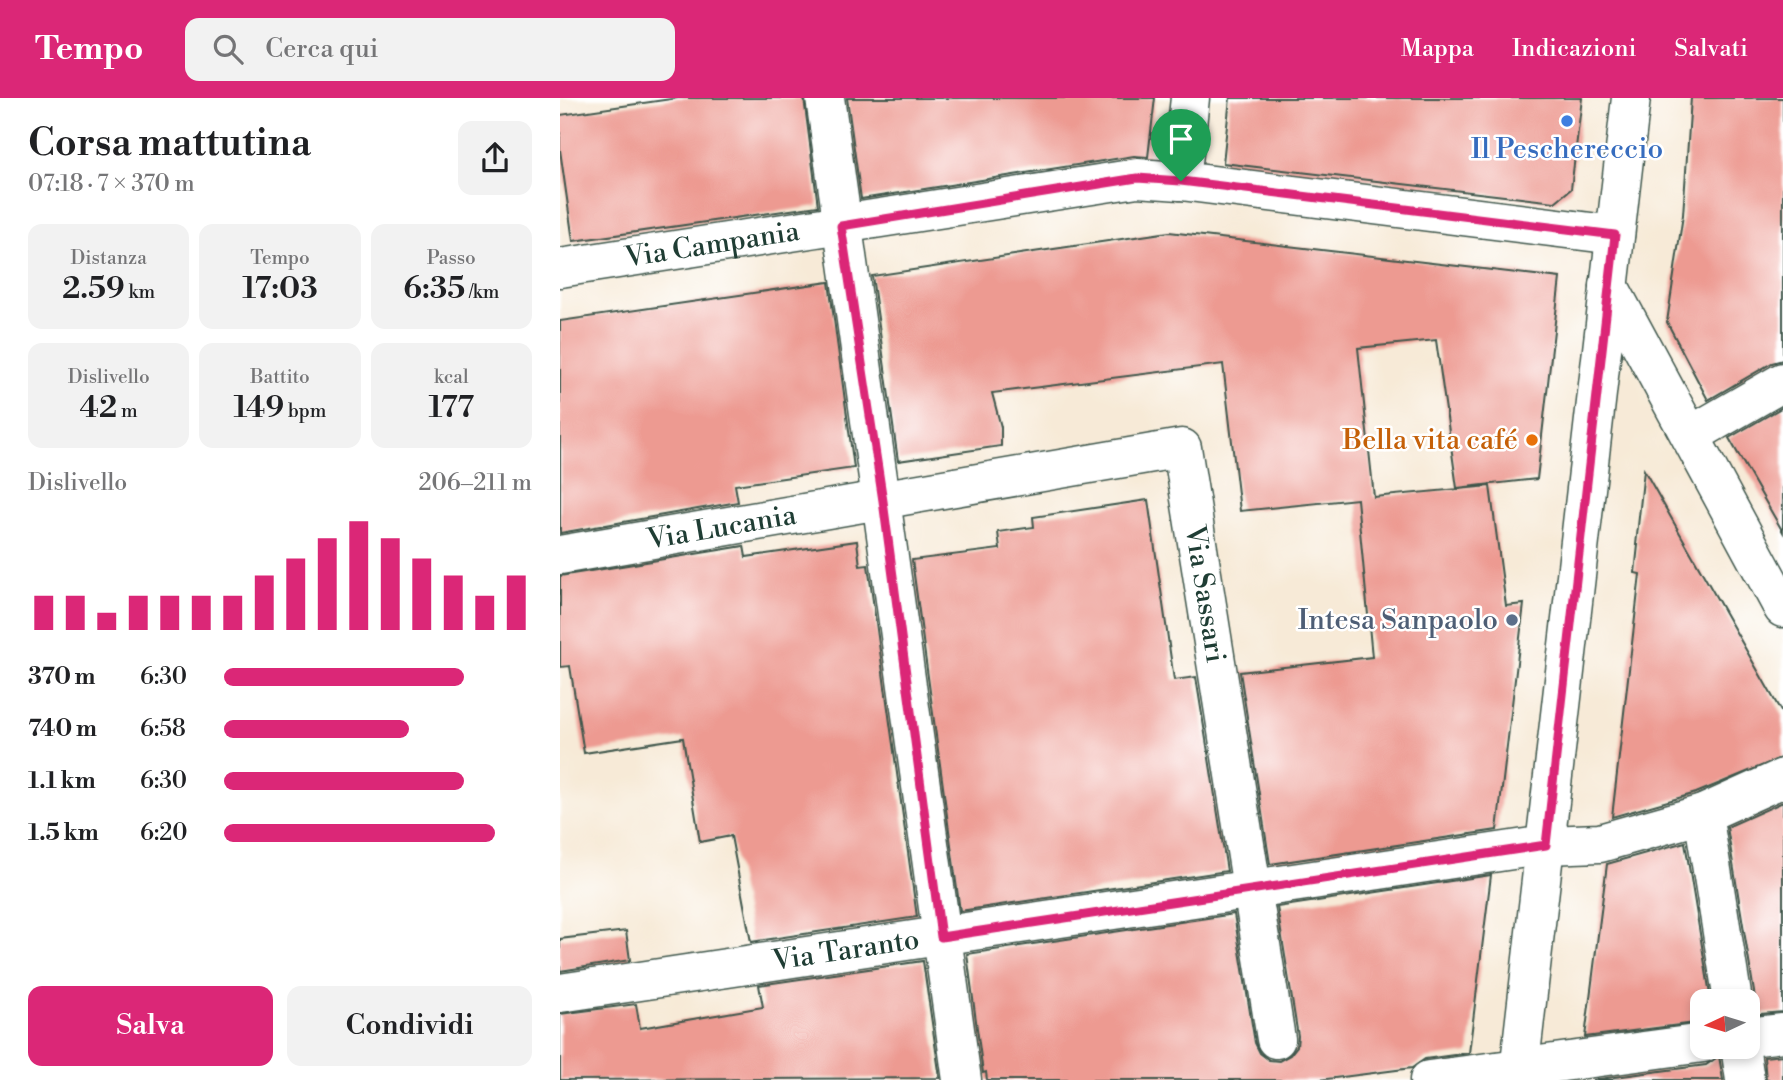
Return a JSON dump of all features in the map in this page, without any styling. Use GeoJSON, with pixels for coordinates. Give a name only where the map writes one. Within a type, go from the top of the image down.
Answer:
{"type":"FeatureCollection","features":[{"type":"Feature","properties":{"kind":"street"},"geometry":{"type":"LineString","coordinates":[[825,98],[962,1080]]}},
{"type":"Feature","properties":{"kind":"street"},"geometry":{"type":"LineString","coordinates":[[1181,181],[1190,98]]}},
{"type":"Feature","properties":{"kind":"street"},"geometry":{"type":"LineString","coordinates":[[1519,1073],[1631,98]]}},
{"type":"Feature","properties":{"kind":"street","name":"Via Campania"},"geometry":{"type":"LineString","coordinates":[[560,268],[1137,178],[1181,181],[1615,235]]}},
{"type":"Feature","properties":{"kind":"street"},"geometry":{"type":"LineString","coordinates":[[1609,286],[1778,585]]}},
{"type":"Feature","properties":{"kind":"street"},"geometry":{"type":"LineString","coordinates":[[1691,435],[1783,382]]}},
{"type":"Feature","properties":{"kind":"street","name":"Via Sassari"},"geometry":{"type":"LineString","coordinates":[[883,501],[1182,448],[1276,1039]]}},
{"type":"Feature","properties":{"kind":"street","name":"Via Lucania"},"geometry":{"type":"LineString","coordinates":[[560,555],[883,501]]}},
{"type":"Feature","properties":{"kind":"street","name":"Via Taranto"},"geometry":{"type":"LineString","coordinates":[[560,993],[1546,845],[1600,843],[1703,814],[1783,778]]}},
{"type":"Feature","properties":{"kind":"street"},"geometry":{"type":"LineString","coordinates":[[1703,814],[1731,989]]}},
{"type":"Feature","properties":{"kind":"street"},"geometry":{"type":"LineString","coordinates":[[1760,1036],[1783,1033]]}},
{"type":"Feature","properties":{"kind":"street"},"geometry":{"type":"LineString","coordinates":[[1429,1080],[1519,1073],[1690,1045]]}},
{"type":"Feature","properties":{"kind":"street"},"geometry":{"type":"LineString","coordinates":[[1742,1059],[1745,1080]]}},
{"type":"Feature","properties":{"kind":"building"},"geometry":{"type":"Polygon","coordinates":[[[678,98],[804,98],[818,206],[573,241],[560,150],[560,115],[678,98]]]}},
{"type":"Feature","properties":{"kind":"building"},"geometry":{"type":"Polygon","coordinates":[[[847,98],[1155,98],[1148,157],[1134,156],[861,199],[847,98]]]}},
{"type":"Feature","properties":{"kind":"building"},"geometry":{"type":"Polygon","coordinates":[[[1230,98],[1582,98],[1571,189],[1555,202],[1223,163],[1230,98]]]}},
{"type":"Feature","properties":{"kind":"building"},"geometry":{"type":"Polygon","coordinates":[[[1691,98],[1783,98],[1783,360],[1772,363],[1708,400],[1667,322],[1683,215],[1691,98]]]}},
{"type":"Feature","properties":{"kind":"building"},"geometry":{"type":"Polygon","coordinates":[[[1169,232],[1560,278],[1537,479],[1457,488],[1436,340],[1358,348],[1374,497],[1490,486],[1506,606],[1524,604],[1497,830],[1270,864],[1240,672],[1372,657],[1357,499],[1240,511],[1223,364],[992,393],[1001,427],[1001,446],[898,461],[872,276],[1169,232]]]}},
{"type":"Feature","properties":{"kind":"building"},"geometry":{"type":"Polygon","coordinates":[[[829,282],[854,468],[735,485],[738,502],[560,533],[560,321],[829,282]]]}},
{"type":"Feature","properties":{"kind":"building"},"geometry":{"type":"Polygon","coordinates":[[[1783,407],[1783,532],[1729,438],[1783,407]]]}},
{"type":"Feature","properties":{"kind":"building"},"geometry":{"type":"Polygon","coordinates":[[[1644,470],[1783,715],[1783,757],[1696,793],[1612,817],[1640,574],[1635,573],[1636,545],[1644,470]]]}},
{"type":"Feature","properties":{"kind":"building"},"geometry":{"type":"Polygon","coordinates":[[[1148,500],[1174,680],[1196,677],[1227,871],[960,911],[912,560],[1000,549],[998,532],[1034,527],[1033,517],[1148,500]]]}},
{"type":"Feature","properties":{"kind":"building"},"geometry":{"type":"Polygon","coordinates":[[[857,541],[860,566],[868,565],[917,917],[751,942],[731,836],[700,842],[683,738],[584,753],[570,666],[560,667],[560,576],[744,546],[746,557],[857,541]]]}},
{"type":"Feature","properties":{"kind":"building"},"geometry":{"type":"Polygon","coordinates":[[[1783,802],[1783,1012],[1760,1014],[1760,989],[1754,989],[1727,827],[1783,802]]]}},
{"type":"Feature","properties":{"kind":"building"},"geometry":{"type":"Polygon","coordinates":[[[1685,842],[1709,989],[1690,989],[1690,1024],[1585,1037],[1607,864],[1685,842]]]}},
{"type":"Feature","properties":{"kind":"building"},"geometry":{"type":"Polygon","coordinates":[[[1491,875],[1469,1053],[1425,1059],[1412,1068],[1319,1080],[987,1080],[986,1072],[983,1073],[967,954],[1234,914],[1255,1043],[1260,1053],[1269,1060],[1279,1061],[1290,1055],[1297,1046],[1298,1036],[1277,907],[1491,875]]]}},
{"type":"Feature","properties":{"kind":"building"},"geometry":{"type":"Polygon","coordinates":[[[626,931],[630,960],[560,971],[560,939],[626,931]]]}},
{"type":"Feature","properties":{"kind":"building"},"geometry":{"type":"Polygon","coordinates":[[[923,961],[940,1078],[560,1080],[560,1014],[636,1004],[640,1028],[763,1007],[759,985],[923,961]]]}},
{"type":"Feature","properties":{"kind":"building"},"geometry":{"type":"Polygon","coordinates":[[[1783,1055],[1783,1080],[1766,1080],[1764,1057],[1783,1055]]]}},
{"type":"Feature","properties":{"kind":"building"},"geometry":{"type":"Polygon","coordinates":[[[1720,1059],[1723,1080],[1592,1080],[1706,1065],[1720,1059]]]}},
{"type":"Feature","properties":{"kind":"place","name":"Il Peschereccio"},"geometry":{"type":"Point","coordinates":[1567,121]}},
{"type":"Feature","properties":{"kind":"place","name":"Bella vita café"},"geometry":{"type":"Point","coordinates":[1532,440]}},
{"type":"Feature","properties":{"kind":"place","name":"Intesa Sanpaolo"},"geometry":{"type":"Point","coordinates":[1512,620]}},
{"type":"Feature","properties":{"kind":"route"},"geometry":{"type":"LineString","coordinates":[[1137,178],[1181,181],[1615,235],[1546,845],[941,937],[883,501],[841,226],[1137,178]]}}]}
